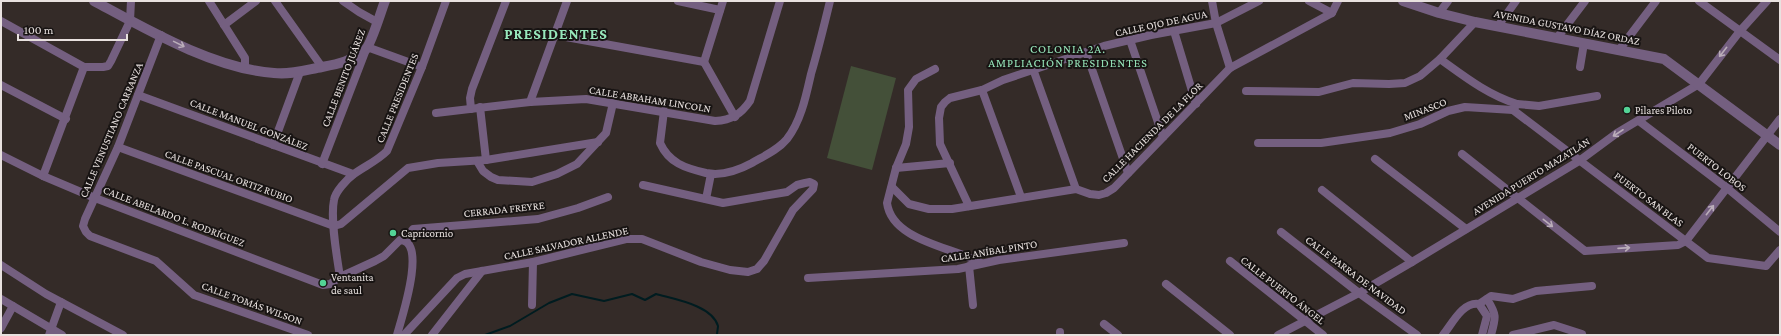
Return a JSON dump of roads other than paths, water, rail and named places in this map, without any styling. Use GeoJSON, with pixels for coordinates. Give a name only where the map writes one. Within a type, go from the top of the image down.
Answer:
{"type":"FeatureCollection","features":[{"type":"Feature","properties":{"kind":"street"},"geometry":{"type":"LineString","coordinates":[[94,1],[130,21],[198,53],[245,69],[274,74],[300,72],[341,64],[357,57],[367,47],[422,67]]}},
{"type":"Feature","properties":{"kind":"street"},"geometry":{"type":"LineString","coordinates":[[1,21],[84,68],[103,67],[108,66],[130,21],[131,1]]}},
{"type":"Feature","properties":{"kind":"street"},"geometry":{"type":"LineString","coordinates":[[209,1],[244,58],[245,69]]}},
{"type":"Feature","properties":{"kind":"street"},"geometry":{"type":"LineString","coordinates":[[224,25],[256,1]]}},
{"type":"Feature","properties":{"kind":"street"},"geometry":{"type":"LineString","coordinates":[[275,1],[322,67]]}},
{"type":"Feature","properties":{"kind":"street"},"geometry":{"type":"LineString","coordinates":[[343,1],[377,22]]}},
{"type":"Feature","properties":{"kind":"street","name":"CALLE BENITO JUÁREZ"},"geometry":{"type":"LineString","coordinates":[[322,164],[385,1]]}},
{"type":"Feature","properties":{"kind":"street","name":"CALLE PRESIDENTES"},"geometry":{"type":"LineString","coordinates":[[340,277],[334,226],[334,200],[337,192],[353,174],[379,159],[387,151],[422,67],[446,1]]}},
{"type":"Feature","properties":{"kind":"street"},"geometry":{"type":"LineString","coordinates":[[471,109],[470,98],[472,89],[506,1]]}},
{"type":"Feature","properties":{"kind":"street"},"geometry":{"type":"LineString","coordinates":[[530,102],[567,1]]}},
{"type":"Feature","properties":{"kind":"street"},"geometry":{"type":"LineString","coordinates":[[678,1],[720,10]]}},
{"type":"Feature","properties":{"kind":"street"},"geometry":{"type":"LineString","coordinates":[[723,1],[704,62],[735,116]]}},
{"type":"Feature","properties":{"kind":"street","name":"CALLE ABRAHAM LINCOLN"},"geometry":{"type":"LineString","coordinates":[[436,113],[530,102],[586,99],[664,111],[715,121],[727,120],[744,110],[750,101],[780,1]]}},
{"type":"Feature","properties":{"kind":"street"},"geometry":{"type":"LineString","coordinates":[[664,111],[660,144],[664,152],[675,163],[683,167],[711,174],[742,168],[776,149],[786,140],[796,126],[805,100],[830,1]]}},
{"type":"Feature","properties":{"kind":"street"},"geometry":{"type":"LineString","coordinates":[[1212,1],[1216,22],[1230,68]]}},
{"type":"Feature","properties":{"kind":"street","name":"CALLE OJO DE AGUA"},"geometry":{"type":"LineString","coordinates":[[969,206],[950,162],[940,144],[939,118],[941,107],[950,98],[982,90],[1004,80],[1086,52],[1130,40],[1216,22],[1259,1]]}},
{"type":"Feature","properties":{"kind":"street"},"geometry":{"type":"LineString","coordinates":[[1309,1],[1332,13],[1338,1]]}},
{"type":"Feature","properties":{"kind":"street","name":"AVENIDA GUSTAVO DÍAZ ORDAZ"},"geometry":{"type":"LineString","coordinates":[[1403,1],[1439,13],[1475,22],[1664,59],[1780,145]]}},
{"type":"Feature","properties":{"kind":"street"},"geometry":{"type":"LineString","coordinates":[[1439,13],[1448,1]]}},
{"type":"Feature","properties":{"kind":"street"},"geometry":{"type":"LineString","coordinates":[[1498,26],[1516,1]]}},
{"type":"Feature","properties":{"kind":"street"},"geometry":{"type":"LineString","coordinates":[[1557,38],[1585,1]]}},
{"type":"Feature","properties":{"kind":"street"},"geometry":{"type":"LineString","coordinates":[[1619,50],[1656,1]]}},
{"type":"Feature","properties":{"kind":"street"},"geometry":{"type":"LineString","coordinates":[[1699,1],[1780,60]]}},
{"type":"Feature","properties":{"kind":"street","name":"AVENIDA PUERTO MAZATLÁN"},"geometry":{"type":"LineString","coordinates":[[1278,335],[1359,293],[1412,262],[1579,161],[1617,133],[1699,84],[1740,31],[1767,1]]}},
{"type":"Feature","properties":{"kind":"street","name":"CALLE HACIENDA DE LA FLOR"},"geometry":{"type":"LineString","coordinates":[[892,187],[909,204],[916,207],[929,209],[952,209],[1076,189],[1090,194],[1106,193],[1128,173],[1230,68],[1332,13]]}},
{"type":"Feature","properties":{"kind":"street"},"geometry":{"type":"LineString","coordinates":[[1246,91],[1318,92],[1353,83],[1405,83],[1420,76],[1440,59],[1475,22]]}},
{"type":"Feature","properties":{"kind":"street"},"geometry":{"type":"LineString","coordinates":[[1174,31],[1196,104]]}},
{"type":"Feature","properties":{"kind":"street"},"geometry":{"type":"LineString","coordinates":[[555,35],[704,62]]}},
{"type":"Feature","properties":{"kind":"street","name":"CALLE VENUSTIANO CARRANZA"},"geometry":{"type":"LineString","coordinates":[[86,232],[83,226],[85,219],[118,147],[161,36]]}},
{"type":"Feature","properties":{"kind":"street"},"geometry":{"type":"LineString","coordinates":[[1130,40],[1163,137]]}},
{"type":"Feature","properties":{"kind":"street"},"geometry":{"type":"LineString","coordinates":[[1580,68],[1584,43]]}},
{"type":"Feature","properties":{"kind":"street"},"geometry":{"type":"LineString","coordinates":[[1086,52],[1128,173]]}},
{"type":"Feature","properties":{"kind":"street"},"geometry":{"type":"LineString","coordinates":[[1440,59],[1487,92],[1515,107]]}},
{"type":"Feature","properties":{"kind":"street"},"geometry":{"type":"LineString","coordinates":[[43,176],[66,119],[84,68]]}},
{"type":"Feature","properties":{"kind":"street"},"geometry":{"type":"LineString","coordinates":[[934,69],[916,79],[908,90],[909,127],[887,203],[888,209],[892,218],[916,238],[969,256],[981,263]]}},
{"type":"Feature","properties":{"kind":"street"},"geometry":{"type":"LineString","coordinates":[[1033,70],[1076,189]]}},
{"type":"Feature","properties":{"kind":"street"},"geometry":{"type":"LineString","coordinates":[[273,145],[300,72]]}},
{"type":"Feature","properties":{"kind":"street"},"geometry":{"type":"LineString","coordinates":[[1,85],[66,119]]}},
{"type":"Feature","properties":{"kind":"street"},"geometry":{"type":"LineString","coordinates":[[982,90],[1021,197]]}},
{"type":"Feature","properties":{"kind":"street","name":"CALLE MANUEL GONZÁLEZ"},"geometry":{"type":"LineString","coordinates":[[138,95],[322,164],[353,174]]}},
{"type":"Feature","properties":{"kind":"street","name":"MINASCO"},"geometry":{"type":"LineString","coordinates":[[1258,143],[1320,142],[1390,133],[1420,124],[1448,111],[1465,108],[1539,106],[1597,96]]}},
{"type":"Feature","properties":{"kind":"street"},"geometry":{"type":"LineString","coordinates":[[477,161],[483,171],[498,180],[532,182],[557,174],[577,164],[606,133],[613,103]]}},
{"type":"Feature","properties":{"kind":"street"},"geometry":{"type":"LineString","coordinates":[[480,107],[486,160]]}},
{"type":"Feature","properties":{"kind":"street","name":"PUERTO SAN BLAS"},"geometry":{"type":"LineString","coordinates":[[1515,107],[1579,161],[1708,258],[1766,266],[1780,250]]}},
{"type":"Feature","properties":{"kind":"street"},"geometry":{"type":"LineString","coordinates":[[1462,154],[1517,199],[1585,251],[1678,245],[1686,241],[1780,119]]}},
{"type":"Feature","properties":{"kind":"street","name":"PUERTO LOBOS"},"geometry":{"type":"LineString","coordinates":[[1639,120],[1727,188],[1780,232]]}},
{"type":"Feature","properties":{"kind":"street"},"geometry":{"type":"LineString","coordinates":[[334,226],[341,224],[408,168],[438,163],[486,160],[598,142]]}},
{"type":"Feature","properties":{"kind":"street","name":"CALLE PASCUAL ORTIZ RUBIO"},"geometry":{"type":"LineString","coordinates":[[118,147],[334,226]]}},
{"type":"Feature","properties":{"kind":"street","name":"CALLE ABELARDO L. RODRÍGUEZ"},"geometry":{"type":"LineString","coordinates":[[1,155],[43,176],[95,198],[323,285],[330,284],[340,277]]}},
{"type":"Feature","properties":{"kind":"street"},"geometry":{"type":"LineString","coordinates":[[1375,159],[1466,229]]}},
{"type":"Feature","properties":{"kind":"street"},"geometry":{"type":"LineString","coordinates":[[896,168],[950,162]]}},
{"type":"Feature","properties":{"kind":"street"},"geometry":{"type":"LineString","coordinates":[[643,185],[706,199],[711,174]]}},
{"type":"Feature","properties":{"kind":"street","name":"CALLE SALVADOR ALLENDE"},"geometry":{"type":"LineString","coordinates":[[482,271],[533,262],[626,239],[642,239],[701,262],[730,270],[748,272],[757,269],[764,261],[793,210],[813,189],[814,184],[805,183],[798,185],[787,192],[738,201],[723,203],[706,199]]}},
{"type":"Feature","properties":{"kind":"street"},"geometry":{"type":"LineString","coordinates":[[1322,190],[1412,262]]}},
{"type":"Feature","properties":{"kind":"street","name":"CERRADA FREYRE"},"geometry":{"type":"LineString","coordinates":[[340,277],[384,256],[400,240],[405,240],[413,229],[538,219],[578,208],[608,197]]}},
{"type":"Feature","properties":{"kind":"street","name":"CALLE TOMÁS WILSON"},"geometry":{"type":"LineString","coordinates":[[86,232],[95,240],[156,261],[194,295],[308,335]]}},
{"type":"Feature","properties":{"kind":"street","name":"CALLE BARRA DE NAVIDAD"},"geometry":{"type":"LineString","coordinates":[[1281,232],[1359,293],[1417,335]]}},
{"type":"Feature","properties":{"kind":"street"},"geometry":{"type":"LineString","coordinates":[[397,335],[411,284],[412,255],[409,243],[405,240]]}},
{"type":"Feature","properties":{"kind":"street","name":"CALLE ANÍBAL PINTO"},"geometry":{"type":"LineString","coordinates":[[808,278],[958,269],[981,263],[1124,243]]}},
{"type":"Feature","properties":{"kind":"street"},"geometry":{"type":"LineString","coordinates":[[532,305],[533,262]]}},
{"type":"Feature","properties":{"kind":"street","name":"CALLE PUERTO ÁNGEL"},"geometry":{"type":"LineString","coordinates":[[1230,262],[1323,335]]}},
{"type":"Feature","properties":{"kind":"street"},"geometry":{"type":"LineString","coordinates":[[1,265],[61,302],[123,335]]}},
{"type":"Feature","properties":{"kind":"street"},"geometry":{"type":"LineString","coordinates":[[969,266],[973,305]]}},
{"type":"Feature","properties":{"kind":"street"},"geometry":{"type":"LineString","coordinates":[[404,335],[457,278],[465,274],[482,271]]}},
{"type":"Feature","properties":{"kind":"street"},"geometry":{"type":"LineString","coordinates":[[432,335],[482,271]]}},
{"type":"Feature","properties":{"kind":"street"},"geometry":{"type":"LineString","coordinates":[[1166,284],[1230,335]]}},
{"type":"Feature","properties":{"kind":"street"},"geometry":{"type":"LineString","coordinates":[[1479,304],[1491,296],[1513,299],[1536,291],[1592,286]]}},
{"type":"Feature","properties":{"kind":"street"},"geometry":{"type":"LineString","coordinates":[[1487,298],[1495,312],[1496,319],[1491,335]]}},
{"type":"Feature","properties":{"kind":"street"},"geometry":{"type":"LineString","coordinates":[[1,299],[50,332],[62,335]]}},
{"type":"Feature","properties":{"kind":"street"},"geometry":{"type":"LineString","coordinates":[[50,332],[61,302]]}},
{"type":"Feature","properties":{"kind":"street"},"geometry":{"type":"LineString","coordinates":[[1443,335],[1466,305],[1473,303],[1479,304],[1488,316],[1482,335]]}},
{"type":"Feature","properties":{"kind":"street"},"geometry":{"type":"LineString","coordinates":[[1,328],[13,306]]}},
{"type":"Feature","properties":{"kind":"street"},"geometry":{"type":"LineString","coordinates":[[1104,324],[1118,335]]}},
{"type":"Feature","properties":{"kind":"street"},"geometry":{"type":"LineString","coordinates":[[1513,335],[1554,325],[1582,334]]}},
{"type":"Feature","properties":{"kind":"waterway"},"geometry":{"type":"LineString","coordinates":[[485,335],[510,326],[549,303],[572,294],[604,301],[632,294],[645,300],[656,294],[682,301],[708,313],[718,326],[717,335]]}},
{"type":"Feature","properties":{"kind":"place","name":"Pilares Piloto"},"geometry":{"type":"Point","coordinates":[1627,110]}},
{"type":"Feature","properties":{"kind":"place","name":"Capricornio"},"geometry":{"type":"Point","coordinates":[393,233]}},
{"type":"Feature","properties":{"kind":"place","name":"Ventanita de saul"},"geometry":{"type":"Point","coordinates":[323,283]}},
{"type":"Feature","properties":{"kind":"district","name":"PRESIDENTES"},"geometry":{"type":"Point","coordinates":[556,34]}},
{"type":"Feature","properties":{"kind":"district","name":"COLONIA 2A. AMPLIACIÓN PRESIDENTES"},"geometry":{"type":"Point","coordinates":[1068,56]}}]}
